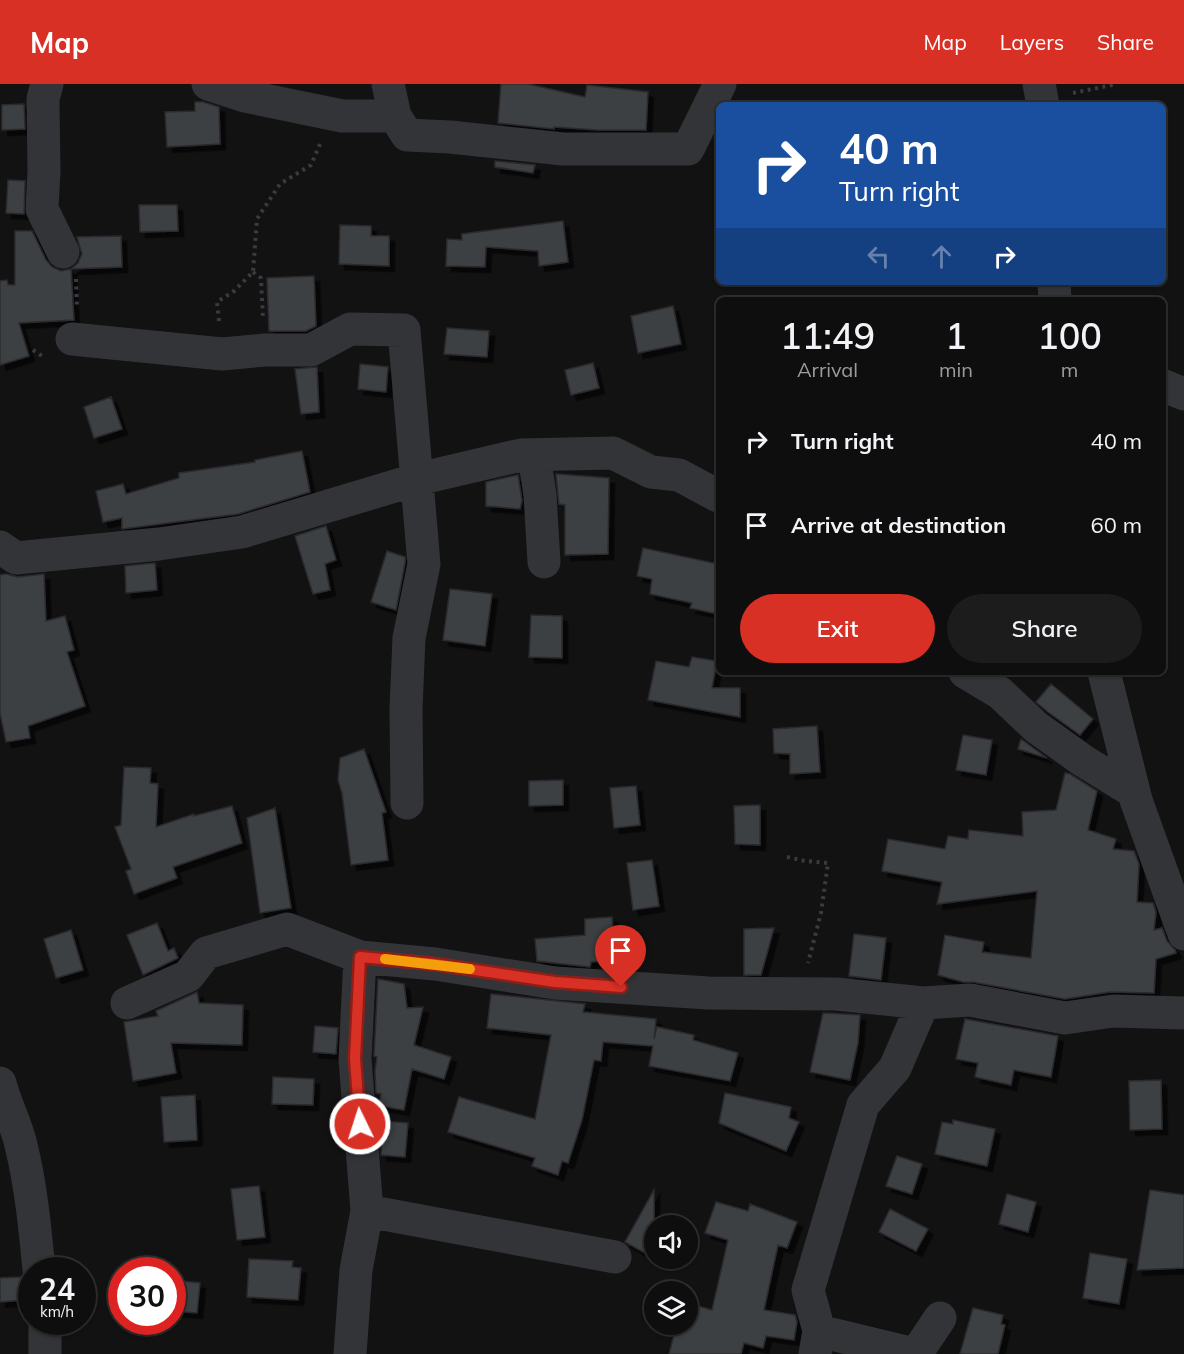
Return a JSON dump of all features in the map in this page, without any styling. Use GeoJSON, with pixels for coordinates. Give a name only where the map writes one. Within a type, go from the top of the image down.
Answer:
{"type":"FeatureCollection","features":[{"type":"Feature","properties":{"kind":"street"},"geometry":{"type":"LineString","coordinates":[[47,84],[44,99],[42,208],[63,252]]}},
{"type":"Feature","properties":{"kind":"street"},"geometry":{"type":"LineString","coordinates":[[208,84],[245,96],[351,117],[395,116]]}},
{"type":"Feature","properties":{"kind":"street"},"geometry":{"type":"LineString","coordinates":[[388,84],[395,116],[407,135],[450,137],[563,149],[688,149],[720,84]]}},
{"type":"Feature","properties":{"kind":"street"},"geometry":{"type":"LineString","coordinates":[[72,339],[222,354],[265,350],[311,350],[350,329],[404,330],[424,564],[409,638],[406,709],[407,803]]}},
{"type":"Feature","properties":{"kind":"street"},"geometry":{"type":"LineString","coordinates":[[1166,387],[1184,394]]}},
{"type":"Feature","properties":{"kind":"street"},"geometry":{"type":"LineString","coordinates":[[5,556],[159,544],[242,532],[418,479],[498,460],[534,455],[613,453],[651,472],[679,475],[716,495]]}},
{"type":"Feature","properties":{"kind":"street"},"geometry":{"type":"LineString","coordinates":[[534,455],[540,495],[544,562]]}},
{"type":"Feature","properties":{"kind":"street"},"geometry":{"type":"LineString","coordinates":[[970,675],[1000,693],[1036,727],[1082,760],[1134,792]]}},
{"type":"Feature","properties":{"kind":"street"},"geometry":{"type":"LineString","coordinates":[[1105,675],[1134,792],[1184,934]]}},
{"type":"Feature","properties":{"kind":"street"},"geometry":{"type":"LineString","coordinates":[[127,1003],[188,976],[206,952],[287,929],[360,957],[435,964],[555,982],[708,993],[836,994],[923,1003],[969,1000],[1065,1018],[1113,1011],[1184,1013]]}},
{"type":"Feature","properties":{"kind":"street"},"geometry":{"type":"LineString","coordinates":[[350,1354],[356,1270],[367,1211],[355,1059],[360,957]]}},
{"type":"Feature","properties":{"kind":"street"},"geometry":{"type":"LineString","coordinates":[[923,1003],[895,1068],[863,1106],[808,1290],[817,1343],[915,1354],[940,1318]]}},
{"type":"Feature","properties":{"kind":"street"},"geometry":{"type":"LineString","coordinates":[[2,1098],[21,1143],[32,1199],[38,1257]]}},
{"type":"Feature","properties":{"kind":"street"},"geometry":{"type":"LineString","coordinates":[[367,1211],[615,1257]]}},
{"type":"Feature","properties":{"kind":"street"},"geometry":{"type":"LineString","coordinates":[[45,1335],[45,1354]]}},
{"type":"Feature","properties":{"kind":"path"},"geometry":{"type":"LineString","coordinates":[[1042,96],[1117,84]]}},
{"type":"Feature","properties":{"kind":"path"},"geometry":{"type":"LineString","coordinates":[[222,354],[217,302],[234,291],[253,272],[257,219],[280,184],[311,165],[323,136],[351,117]]}},
{"type":"Feature","properties":{"kind":"path"},"geometry":{"type":"LineString","coordinates":[[253,272],[261,278],[265,350]]}},
{"type":"Feature","properties":{"kind":"path"},"geometry":{"type":"LineString","coordinates":[[787,857],[828,863],[820,913],[801,993]]}},
{"type":"Feature","properties":{"kind":"building"},"geometry":{"type":"Polygon","coordinates":[[[501,84],[528,84],[585,97],[587,85],[648,92],[646,130],[554,127],[554,129],[498,123],[501,84]]]}},
{"type":"Feature","properties":{"kind":"building"},"geometry":{"type":"Polygon","coordinates":[[[195,102],[219,107],[220,144],[167,147],[165,112],[195,111],[195,102]]]}},
{"type":"Feature","properties":{"kind":"building"},"geometry":{"type":"Polygon","coordinates":[[[24,104],[25,129],[2,130],[2,105],[24,104]]]}},
{"type":"Feature","properties":{"kind":"building"},"geometry":{"type":"Polygon","coordinates":[[[495,161],[535,165],[533,173],[495,167],[495,161]]]}},
{"type":"Feature","properties":{"kind":"building"},"geometry":{"type":"Polygon","coordinates":[[[8,180],[25,181],[24,214],[6,213],[8,180]]]}},
{"type":"Feature","properties":{"kind":"building"},"geometry":{"type":"Polygon","coordinates":[[[139,205],[177,205],[178,231],[140,232],[139,205]]]}},
{"type":"Feature","properties":{"kind":"building"},"geometry":{"type":"Polygon","coordinates":[[[563,221],[568,262],[539,266],[538,251],[486,247],[485,267],[446,266],[447,239],[462,240],[462,234],[563,221]]]}},
{"type":"Feature","properties":{"kind":"building"},"geometry":{"type":"Polygon","coordinates":[[[340,225],[371,226],[371,236],[389,236],[389,266],[339,264],[340,225]]]}},
{"type":"Feature","properties":{"kind":"building"},"geometry":{"type":"Polygon","coordinates":[[[15,231],[32,231],[46,260],[52,267],[61,271],[71,269],[74,320],[19,323],[29,356],[0,365],[0,281],[7,280],[8,285],[15,285],[15,231]]]}},
{"type":"Feature","properties":{"kind":"building"},"geometry":{"type":"Polygon","coordinates":[[[121,236],[122,267],[71,269],[78,263],[82,254],[77,237],[121,236]]]}},
{"type":"Feature","properties":{"kind":"building"},"geometry":{"type":"Polygon","coordinates":[[[314,276],[316,326],[306,331],[269,331],[267,278],[314,276]]]}},
{"type":"Feature","properties":{"kind":"building"},"geometry":{"type":"Polygon","coordinates":[[[673,306],[681,344],[638,353],[631,316],[673,306]]]}},
{"type":"Feature","properties":{"kind":"building"},"geometry":{"type":"Polygon","coordinates":[[[447,328],[489,331],[487,357],[444,354],[447,328]]]}},
{"type":"Feature","properties":{"kind":"building"},"geometry":{"type":"Polygon","coordinates":[[[593,363],[599,388],[571,395],[565,370],[593,363]]]}},
{"type":"Feature","properties":{"kind":"building"},"geometry":{"type":"Polygon","coordinates":[[[360,364],[388,367],[386,392],[358,389],[360,364]]]}},
{"type":"Feature","properties":{"kind":"building"},"geometry":{"type":"Polygon","coordinates":[[[317,367],[319,412],[301,414],[295,369],[317,367]]]}},
{"type":"Feature","properties":{"kind":"building"},"geometry":{"type":"Polygon","coordinates":[[[111,397],[122,429],[94,438],[84,407],[111,397]]]}},
{"type":"Feature","properties":{"kind":"building"},"geometry":{"type":"Polygon","coordinates":[[[302,451],[310,492],[238,514],[122,529],[122,518],[103,522],[96,491],[123,484],[126,494],[179,478],[179,473],[255,462],[255,460],[302,451]]]}},
{"type":"Feature","properties":{"kind":"building"},"geometry":{"type":"Polygon","coordinates":[[[556,474],[609,478],[608,554],[565,555],[565,505],[559,504],[556,474]]]}},
{"type":"Feature","properties":{"kind":"building"},"geometry":{"type":"Polygon","coordinates":[[[518,475],[522,501],[520,509],[486,506],[486,482],[518,475]]]}},
{"type":"Feature","properties":{"kind":"building"},"geometry":{"type":"Polygon","coordinates":[[[326,526],[336,560],[325,564],[330,590],[313,594],[295,536],[326,526]]]}},
{"type":"Feature","properties":{"kind":"building"},"geometry":{"type":"Polygon","coordinates":[[[643,548],[716,564],[716,614],[690,608],[692,603],[650,594],[652,579],[637,576],[643,548]]]}},
{"type":"Feature","properties":{"kind":"building"},"geometry":{"type":"Polygon","coordinates":[[[387,551],[405,557],[396,610],[371,602],[387,551]]]}},
{"type":"Feature","properties":{"kind":"building"},"geometry":{"type":"Polygon","coordinates":[[[155,563],[157,590],[126,593],[125,566],[155,563]]]}},
{"type":"Feature","properties":{"kind":"building"},"geometry":{"type":"Polygon","coordinates":[[[44,574],[46,621],[65,616],[74,650],[67,652],[85,706],[28,726],[30,738],[6,742],[0,713],[0,575],[18,577],[44,574]]]}},
{"type":"Feature","properties":{"kind":"building"},"geometry":{"type":"Polygon","coordinates":[[[450,589],[492,594],[485,646],[443,640],[450,589]]]}},
{"type":"Feature","properties":{"kind":"building"},"geometry":{"type":"Polygon","coordinates":[[[531,615],[562,616],[562,658],[529,657],[531,615]]]}},
{"type":"Feature","properties":{"kind":"building"},"geometry":{"type":"Polygon","coordinates":[[[692,657],[716,661],[712,688],[740,688],[740,717],[648,700],[656,661],[689,667],[692,657]]]}},
{"type":"Feature","properties":{"kind":"building"},"geometry":{"type":"Polygon","coordinates":[[[1051,684],[1093,719],[1080,735],[1036,702],[1051,684]]]}},
{"type":"Feature","properties":{"kind":"building"},"geometry":{"type":"Polygon","coordinates":[[[817,726],[820,772],[790,774],[790,754],[774,753],[773,729],[817,726]]]}},
{"type":"Feature","properties":{"kind":"building"},"geometry":{"type":"Polygon","coordinates":[[[963,735],[992,740],[986,775],[956,770],[963,735]]]}},
{"type":"Feature","properties":{"kind":"building"},"geometry":{"type":"Polygon","coordinates":[[[1021,739],[1025,742],[1047,758],[1018,749],[1021,739]]]}},
{"type":"Feature","properties":{"kind":"building"},"geometry":{"type":"Polygon","coordinates":[[[364,749],[386,812],[382,813],[388,860],[351,865],[342,793],[338,780],[340,758],[364,749]]]}},
{"type":"Feature","properties":{"kind":"building"},"geometry":{"type":"Polygon","coordinates":[[[124,767],[151,768],[150,783],[158,784],[156,827],[194,814],[194,816],[232,806],[242,843],[173,867],[177,878],[134,894],[126,871],[131,869],[115,827],[121,825],[124,767]]]}},
{"type":"Feature","properties":{"kind":"building"},"geometry":{"type":"Polygon","coordinates":[[[1065,773],[1097,791],[1088,830],[1116,839],[1113,849],[1134,851],[1139,864],[1137,902],[1153,903],[1156,912],[1154,930],[1162,928],[1167,941],[1175,950],[1176,953],[1156,959],[1154,993],[1110,992],[1065,999],[963,982],[938,975],[945,935],[984,942],[982,952],[1031,958],[1037,891],[937,904],[942,882],[882,871],[888,839],[945,849],[948,836],[968,839],[969,830],[1023,836],[1022,812],[1056,810],[1065,773]]]}},
{"type":"Feature","properties":{"kind":"building"},"geometry":{"type":"Polygon","coordinates":[[[563,780],[563,805],[529,806],[529,781],[563,780]]]}},
{"type":"Feature","properties":{"kind":"building"},"geometry":{"type":"Polygon","coordinates":[[[636,786],[640,825],[614,828],[610,788],[636,786]]]}},
{"type":"Feature","properties":{"kind":"building"},"geometry":{"type":"Polygon","coordinates":[[[760,805],[760,845],[735,844],[734,806],[760,805]]]}},
{"type":"Feature","properties":{"kind":"building"},"geometry":{"type":"Polygon","coordinates":[[[275,808],[291,908],[260,913],[247,818],[275,808]]]}},
{"type":"Feature","properties":{"kind":"building"},"geometry":{"type":"Polygon","coordinates":[[[652,860],[659,906],[633,910],[627,863],[652,860]]]}},
{"type":"Feature","properties":{"kind":"building"},"geometry":{"type":"Polygon","coordinates":[[[612,917],[615,960],[591,962],[590,967],[537,961],[535,939],[585,935],[585,919],[612,917]]]}},
{"type":"Feature","properties":{"kind":"building"},"geometry":{"type":"Polygon","coordinates":[[[157,923],[168,951],[174,948],[178,958],[143,975],[127,935],[157,923]]]}},
{"type":"Feature","properties":{"kind":"building"},"geometry":{"type":"Polygon","coordinates":[[[774,928],[761,975],[744,975],[744,929],[774,928]]]}},
{"type":"Feature","properties":{"kind":"building"},"geometry":{"type":"Polygon","coordinates":[[[71,930],[83,970],[56,978],[44,939],[71,930]]]}},
{"type":"Feature","properties":{"kind":"building"},"geometry":{"type":"Polygon","coordinates":[[[854,934],[886,938],[881,980],[849,976],[854,934]]]}},
{"type":"Feature","properties":{"kind":"building"},"geometry":{"type":"Polygon","coordinates":[[[378,979],[404,984],[407,1008],[423,1007],[414,1045],[451,1057],[444,1079],[412,1069],[404,1110],[379,1106],[381,1094],[376,1093],[377,1057],[374,1056],[378,979]]]}},
{"type":"Feature","properties":{"kind":"building"},"geometry":{"type":"Polygon","coordinates":[[[197,992],[199,1003],[243,1005],[242,1045],[171,1043],[176,1073],[133,1081],[124,1022],[158,1016],[156,1011],[197,992]]]}},
{"type":"Feature","properties":{"kind":"building"},"geometry":{"type":"Polygon","coordinates":[[[491,994],[585,1004],[583,1012],[656,1019],[654,1039],[657,1027],[694,1035],[693,1040],[738,1053],[730,1081],[649,1066],[653,1046],[603,1042],[601,1061],[594,1060],[582,1120],[568,1163],[562,1161],[558,1175],[532,1166],[535,1158],[448,1132],[459,1097],[535,1119],[551,1035],[487,1028],[491,994]]]}},
{"type":"Feature","properties":{"kind":"building"},"geometry":{"type":"Polygon","coordinates":[[[823,1013],[860,1015],[858,1043],[850,1080],[810,1072],[823,1013]]]}},
{"type":"Feature","properties":{"kind":"building"},"geometry":{"type":"Polygon","coordinates":[[[965,1019],[1058,1036],[1051,1077],[1014,1070],[1011,1085],[975,1077],[978,1063],[956,1059],[965,1019]]]}},
{"type":"Feature","properties":{"kind":"building"},"geometry":{"type":"Polygon","coordinates":[[[315,1026],[338,1028],[336,1054],[313,1052],[315,1026]]]}},
{"type":"Feature","properties":{"kind":"building"},"geometry":{"type":"Polygon","coordinates":[[[273,1077],[314,1079],[313,1105],[272,1104],[273,1077]]]}},
{"type":"Feature","properties":{"kind":"building"},"geometry":{"type":"Polygon","coordinates":[[[1161,1080],[1162,1129],[1130,1130],[1129,1081],[1161,1080]]]}},
{"type":"Feature","properties":{"kind":"building"},"geometry":{"type":"Polygon","coordinates":[[[725,1093],[791,1107],[789,1118],[799,1122],[786,1151],[719,1123],[725,1093]]]}},
{"type":"Feature","properties":{"kind":"building"},"geometry":{"type":"Polygon","coordinates":[[[195,1095],[197,1140],[164,1142],[161,1097],[195,1095]]]}},
{"type":"Feature","properties":{"kind":"building"},"geometry":{"type":"Polygon","coordinates":[[[953,1120],[995,1129],[987,1166],[935,1154],[942,1122],[953,1124],[953,1120]]]}},
{"type":"Feature","properties":{"kind":"building"},"geometry":{"type":"Polygon","coordinates":[[[383,1121],[408,1123],[405,1157],[381,1155],[383,1121]]]}},
{"type":"Feature","properties":{"kind":"building"},"geometry":{"type":"Polygon","coordinates":[[[897,1156],[922,1164],[912,1194],[886,1186],[897,1156]]]}},
{"type":"Feature","properties":{"kind":"building"},"geometry":{"type":"Polygon","coordinates":[[[259,1186],[265,1237],[237,1240],[231,1189],[259,1186]]]}},
{"type":"Feature","properties":{"kind":"building"},"geometry":{"type":"Polygon","coordinates":[[[654,1190],[654,1215],[644,1215],[644,1252],[625,1242],[654,1190]]]}},
{"type":"Feature","properties":{"kind":"building"},"geometry":{"type":"Polygon","coordinates":[[[1150,1190],[1184,1195],[1184,1268],[1137,1270],[1150,1190]]]}},
{"type":"Feature","properties":{"kind":"building"},"geometry":{"type":"Polygon","coordinates":[[[1007,1194],[1036,1202],[1028,1232],[999,1224],[1007,1194]]]}},
{"type":"Feature","properties":{"kind":"building"},"geometry":{"type":"Polygon","coordinates":[[[716,1202],[748,1211],[750,1204],[797,1222],[787,1248],[778,1245],[764,1310],[795,1315],[797,1322],[794,1340],[766,1336],[763,1348],[744,1343],[741,1354],[669,1354],[674,1335],[698,1335],[698,1306],[712,1310],[728,1240],[705,1233],[716,1202]]]}},
{"type":"Feature","properties":{"kind":"building"},"geometry":{"type":"Polygon","coordinates":[[[890,1209],[928,1229],[916,1251],[879,1232],[890,1209]]]}},
{"type":"Feature","properties":{"kind":"building"},"geometry":{"type":"Polygon","coordinates":[[[1090,1253],[1127,1259],[1119,1304],[1083,1298],[1090,1253]]]}},
{"type":"Feature","properties":{"kind":"building"},"geometry":{"type":"Polygon","coordinates":[[[249,1259],[293,1261],[292,1267],[301,1268],[298,1300],[247,1297],[249,1259]]]}},
{"type":"Feature","properties":{"kind":"building"},"geometry":{"type":"Polygon","coordinates":[[[18,1277],[18,1300],[0,1302],[0,1278],[18,1277]]]}},
{"type":"Feature","properties":{"kind":"building"},"geometry":{"type":"Polygon","coordinates":[[[186,1282],[200,1283],[197,1313],[186,1312],[186,1282]]]}},
{"type":"Feature","properties":{"kind":"building"},"geometry":{"type":"Polygon","coordinates":[[[973,1308],[1003,1315],[1001,1324],[1005,1325],[998,1354],[960,1354],[973,1308]]]}},
{"type":"Feature","properties":{"kind":"slow traffic"},"geometry":{"type":"LineString","coordinates":[[385,959],[470,969]]}},
{"type":"Feature","properties":{"kind":"route"},"geometry":{"type":"LineString","coordinates":[[360,1124],[355,1059],[360,957],[435,964],[555,982],[621,987]]}}]}
